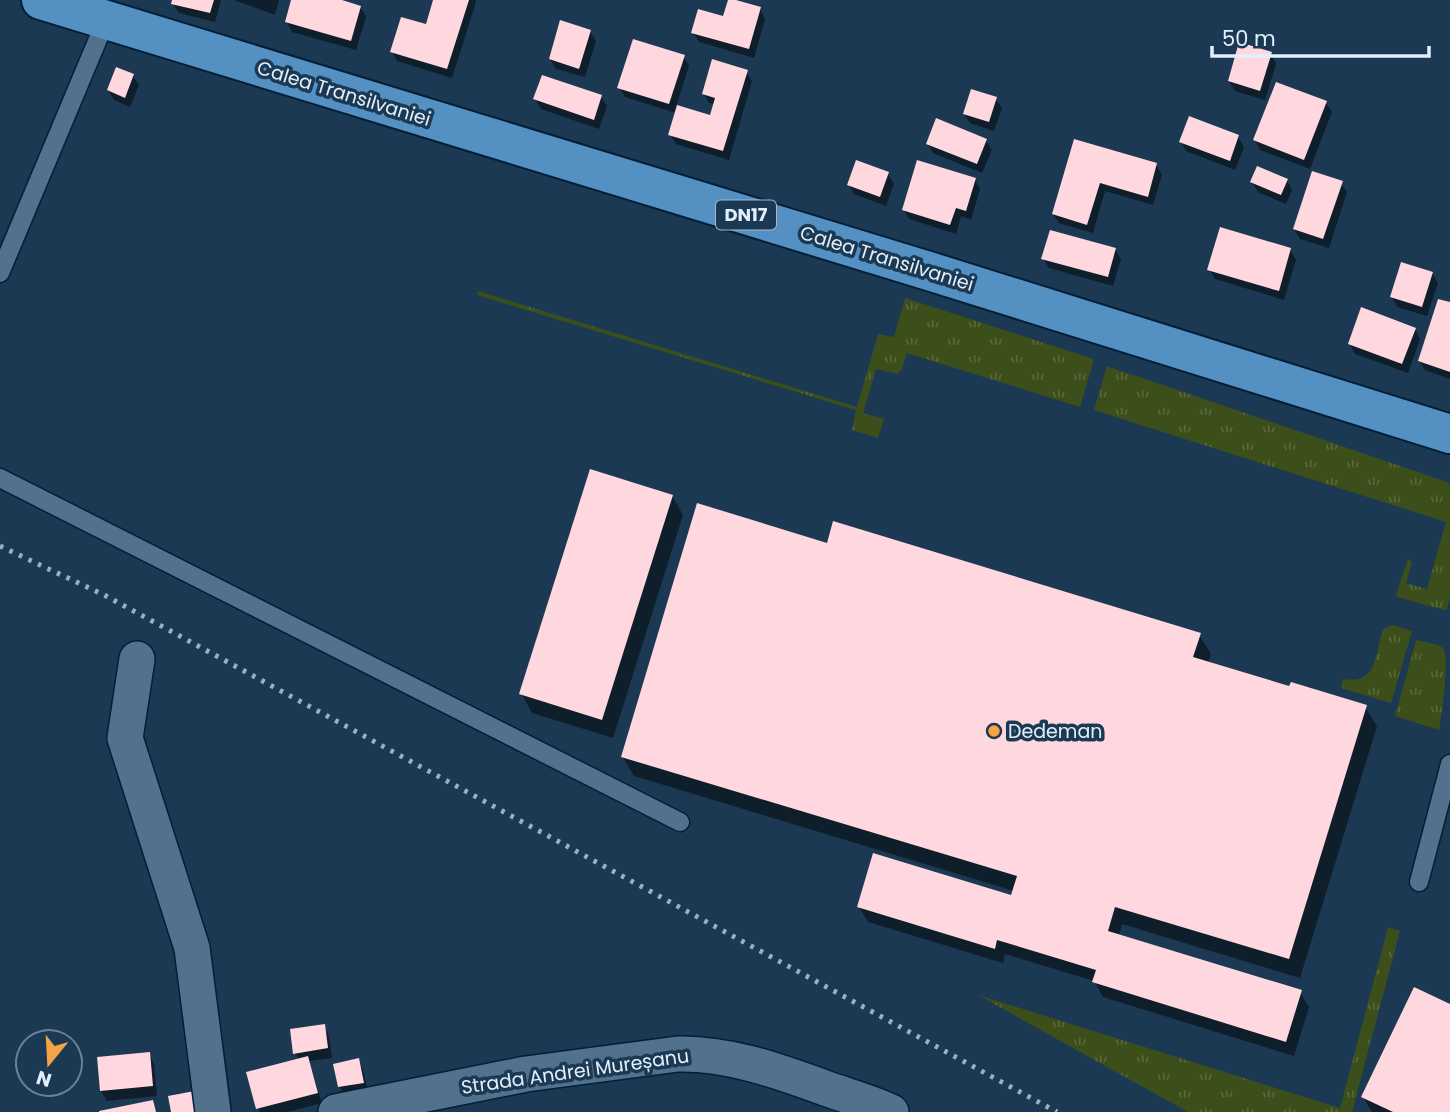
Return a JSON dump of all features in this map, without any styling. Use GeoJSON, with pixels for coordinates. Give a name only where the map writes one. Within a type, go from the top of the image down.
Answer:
{"type":"FeatureCollection","features":[{"type":"Feature","properties":{"kind":"highway","name":"Calea Transilvaniei"},"geometry":{"type":"LineString","coordinates":[[41,0],[932,272],[1450,435]]}},
{"type":"Feature","properties":{"kind":"street"},"geometry":{"type":"LineString","coordinates":[[137,659],[125,738],[192,948],[213,1112]]}},
{"type":"Feature","properties":{"kind":"street","name":"Strada Andrei Mureșanu"},"geometry":{"type":"LineString","coordinates":[[336,1112],[526,1074],[613,1065],[678,1054],[700,1054],[729,1058],[782,1072],[891,1112]]}},
{"type":"Feature","properties":{"kind":"lane"},"geometry":{"type":"LineString","coordinates":[[0,273],[106,20]]}},
{"type":"Feature","properties":{"kind":"lane"},"geometry":{"type":"LineString","coordinates":[[0,478],[680,822]]}},
{"type":"Feature","properties":{"kind":"lane"},"geometry":{"type":"LineString","coordinates":[[1419,882],[1450,764]]}},
{"type":"Feature","properties":{"kind":"green space"},"geometry":{"type":"Polygon","coordinates":[[[478,291],[857,407],[878,334],[894,337],[905,298],[1094,359],[1080,407],[907,353],[901,371],[897,374],[876,369],[863,413],[884,419],[878,438],[852,430],[856,410],[477,295],[478,291]]]}},
{"type":"Feature","properties":{"kind":"green space"},"geometry":{"type":"Polygon","coordinates":[[[1107,366],[1447,482],[1450,485],[1450,598],[1447,609],[1396,595],[1408,558],[1412,563],[1406,583],[1427,589],[1446,522],[1094,410],[1107,366]]]}},
{"type":"Feature","properties":{"kind":"green space"},"geometry":{"type":"Polygon","coordinates":[[[1393,625],[1412,631],[1391,703],[1341,688],[1343,679],[1354,680],[1368,673],[1375,659],[1382,632],[1393,625]]]}},
{"type":"Feature","properties":{"kind":"green space"},"geometry":{"type":"Polygon","coordinates":[[[1416,640],[1440,646],[1445,653],[1445,686],[1439,730],[1395,716],[1416,640]]]}},
{"type":"Feature","properties":{"kind":"green space"},"geometry":{"type":"Polygon","coordinates":[[[1388,927],[1400,931],[1352,1112],[1188,1112],[978,995],[1340,1108],[1388,927]]]}},
{"type":"Feature","properties":{"kind":"building"},"geometry":{"type":"Polygon","coordinates":[[[172,0],[214,0],[210,13],[171,4],[172,0]]]}},
{"type":"Feature","properties":{"kind":"building"},"geometry":{"type":"Polygon","coordinates":[[[291,0],[342,0],[361,6],[351,41],[285,22],[291,0]]]}},
{"type":"Feature","properties":{"kind":"building"},"geometry":{"type":"Polygon","coordinates":[[[433,0],[469,0],[447,69],[390,52],[401,17],[426,24],[433,0]]]}},
{"type":"Feature","properties":{"kind":"building"},"geometry":{"type":"Polygon","coordinates":[[[728,0],[761,7],[749,49],[691,33],[698,9],[723,16],[728,0]]]}},
{"type":"Feature","properties":{"kind":"building"},"geometry":{"type":"Polygon","coordinates":[[[560,20],[591,30],[579,69],[549,59],[560,20]]]}},
{"type":"Feature","properties":{"kind":"building"},"geometry":{"type":"Polygon","coordinates":[[[633,39],[685,55],[669,104],[617,88],[633,39]]]}},
{"type":"Feature","properties":{"kind":"building"},"geometry":{"type":"Polygon","coordinates":[[[1239,42],[1272,52],[1260,91],[1228,81],[1239,42]]]}},
{"type":"Feature","properties":{"kind":"building"},"geometry":{"type":"Polygon","coordinates":[[[712,59],[748,70],[723,151],[668,135],[677,105],[710,115],[715,98],[702,94],[712,59]]]}},
{"type":"Feature","properties":{"kind":"building"},"geometry":{"type":"Polygon","coordinates":[[[116,67],[134,74],[125,98],[107,90],[116,67]]]}},
{"type":"Feature","properties":{"kind":"building"},"geometry":{"type":"Polygon","coordinates":[[[542,75],[602,95],[594,120],[533,99],[542,75]]]}},
{"type":"Feature","properties":{"kind":"building"},"geometry":{"type":"Polygon","coordinates":[[[1276,82],[1327,101],[1304,160],[1253,140],[1276,82]]]}},
{"type":"Feature","properties":{"kind":"building"},"geometry":{"type":"Polygon","coordinates":[[[971,89],[997,97],[989,122],[963,114],[971,89]]]}},
{"type":"Feature","properties":{"kind":"building"},"geometry":{"type":"Polygon","coordinates":[[[1189,116],[1239,135],[1230,161],[1179,142],[1189,116]]]}},
{"type":"Feature","properties":{"kind":"building"},"geometry":{"type":"Polygon","coordinates":[[[936,118],[987,139],[977,164],[926,144],[936,118]]]}},
{"type":"Feature","properties":{"kind":"building"},"geometry":{"type":"Polygon","coordinates":[[[1074,139],[1157,163],[1148,197],[1100,183],[1087,225],[1052,214],[1074,139]]]}},
{"type":"Feature","properties":{"kind":"building"},"geometry":{"type":"Polygon","coordinates":[[[856,160],[889,172],[880,197],[847,185],[856,160]]]}},
{"type":"Feature","properties":{"kind":"building"},"geometry":{"type":"Polygon","coordinates":[[[917,160],[976,178],[966,211],[956,208],[950,225],[902,210],[917,160]]]}},
{"type":"Feature","properties":{"kind":"building"},"geometry":{"type":"Polygon","coordinates":[[[1257,166],[1288,179],[1281,195],[1250,182],[1257,166]]]}},
{"type":"Feature","properties":{"kind":"building"},"geometry":{"type":"Polygon","coordinates":[[[1312,171],[1343,181],[1323,239],[1293,229],[1312,171]]]}},
{"type":"Feature","properties":{"kind":"building"},"geometry":{"type":"Polygon","coordinates":[[[1220,227],[1291,248],[1279,291],[1207,270],[1220,227]]]}},
{"type":"Feature","properties":{"kind":"building"},"geometry":{"type":"Polygon","coordinates":[[[1050,230],[1116,248],[1108,277],[1041,259],[1050,230]]]}},
{"type":"Feature","properties":{"kind":"building"},"geometry":{"type":"Polygon","coordinates":[[[1401,262],[1433,272],[1422,307],[1390,297],[1401,262]]]}},
{"type":"Feature","properties":{"kind":"building"},"geometry":{"type":"Polygon","coordinates":[[[1438,299],[1450,302],[1450,372],[1418,361],[1438,299]]]}},
{"type":"Feature","properties":{"kind":"building"},"geometry":{"type":"Polygon","coordinates":[[[1361,307],[1416,328],[1402,364],[1348,344],[1361,307]]]}},
{"type":"Feature","properties":{"kind":"building"},"geometry":{"type":"Polygon","coordinates":[[[590,469],[673,495],[602,720],[519,694],[590,469]]]}},
{"type":"Feature","properties":{"kind":"building","name":"Dedeman"},"geometry":{"type":"Polygon","coordinates":[[[697,503],[827,543],[833,521],[1201,633],[1193,657],[1289,686],[1291,682],[1367,705],[1289,959],[1115,907],[1108,931],[1302,990],[1286,1042],[1092,982],[1096,970],[997,940],[995,949],[857,907],[873,853],[1011,895],[1017,876],[621,757],[697,503]]]}},
{"type":"Feature","properties":{"kind":"building"},"geometry":{"type":"Polygon","coordinates":[[[1414,987],[1450,1004],[1450,1112],[1393,1112],[1361,1097],[1414,987]]]}},
{"type":"Feature","properties":{"kind":"building"},"geometry":{"type":"Polygon","coordinates":[[[325,1024],[328,1048],[293,1054],[290,1029],[325,1024]]]}},
{"type":"Feature","properties":{"kind":"building"},"geometry":{"type":"Polygon","coordinates":[[[150,1052],[153,1086],[100,1091],[97,1057],[150,1052]]]}},
{"type":"Feature","properties":{"kind":"building"},"geometry":{"type":"Polygon","coordinates":[[[308,1056],[318,1093],[256,1109],[246,1072],[308,1056]]]}},
{"type":"Feature","properties":{"kind":"building"},"geometry":{"type":"Polygon","coordinates":[[[359,1058],[364,1083],[338,1087],[333,1064],[359,1058]]]}},
{"type":"Feature","properties":{"kind":"building"},"geometry":{"type":"Polygon","coordinates":[[[200,1090],[205,1112],[171,1112],[168,1096],[200,1090]]]}},
{"type":"Feature","properties":{"kind":"building"},"geometry":{"type":"Polygon","coordinates":[[[153,1100],[156,1112],[99,1112],[99,1111],[153,1100]]]}},
{"type":"Feature","properties":{"kind":"railway"},"geometry":{"type":"LineString","coordinates":[[0,546],[106,596],[1057,1112]]}},
{"type":"Feature","properties":{"kind":"place","name":"Dedeman"},"geometry":{"type":"Point","coordinates":[994,731]}}]}
